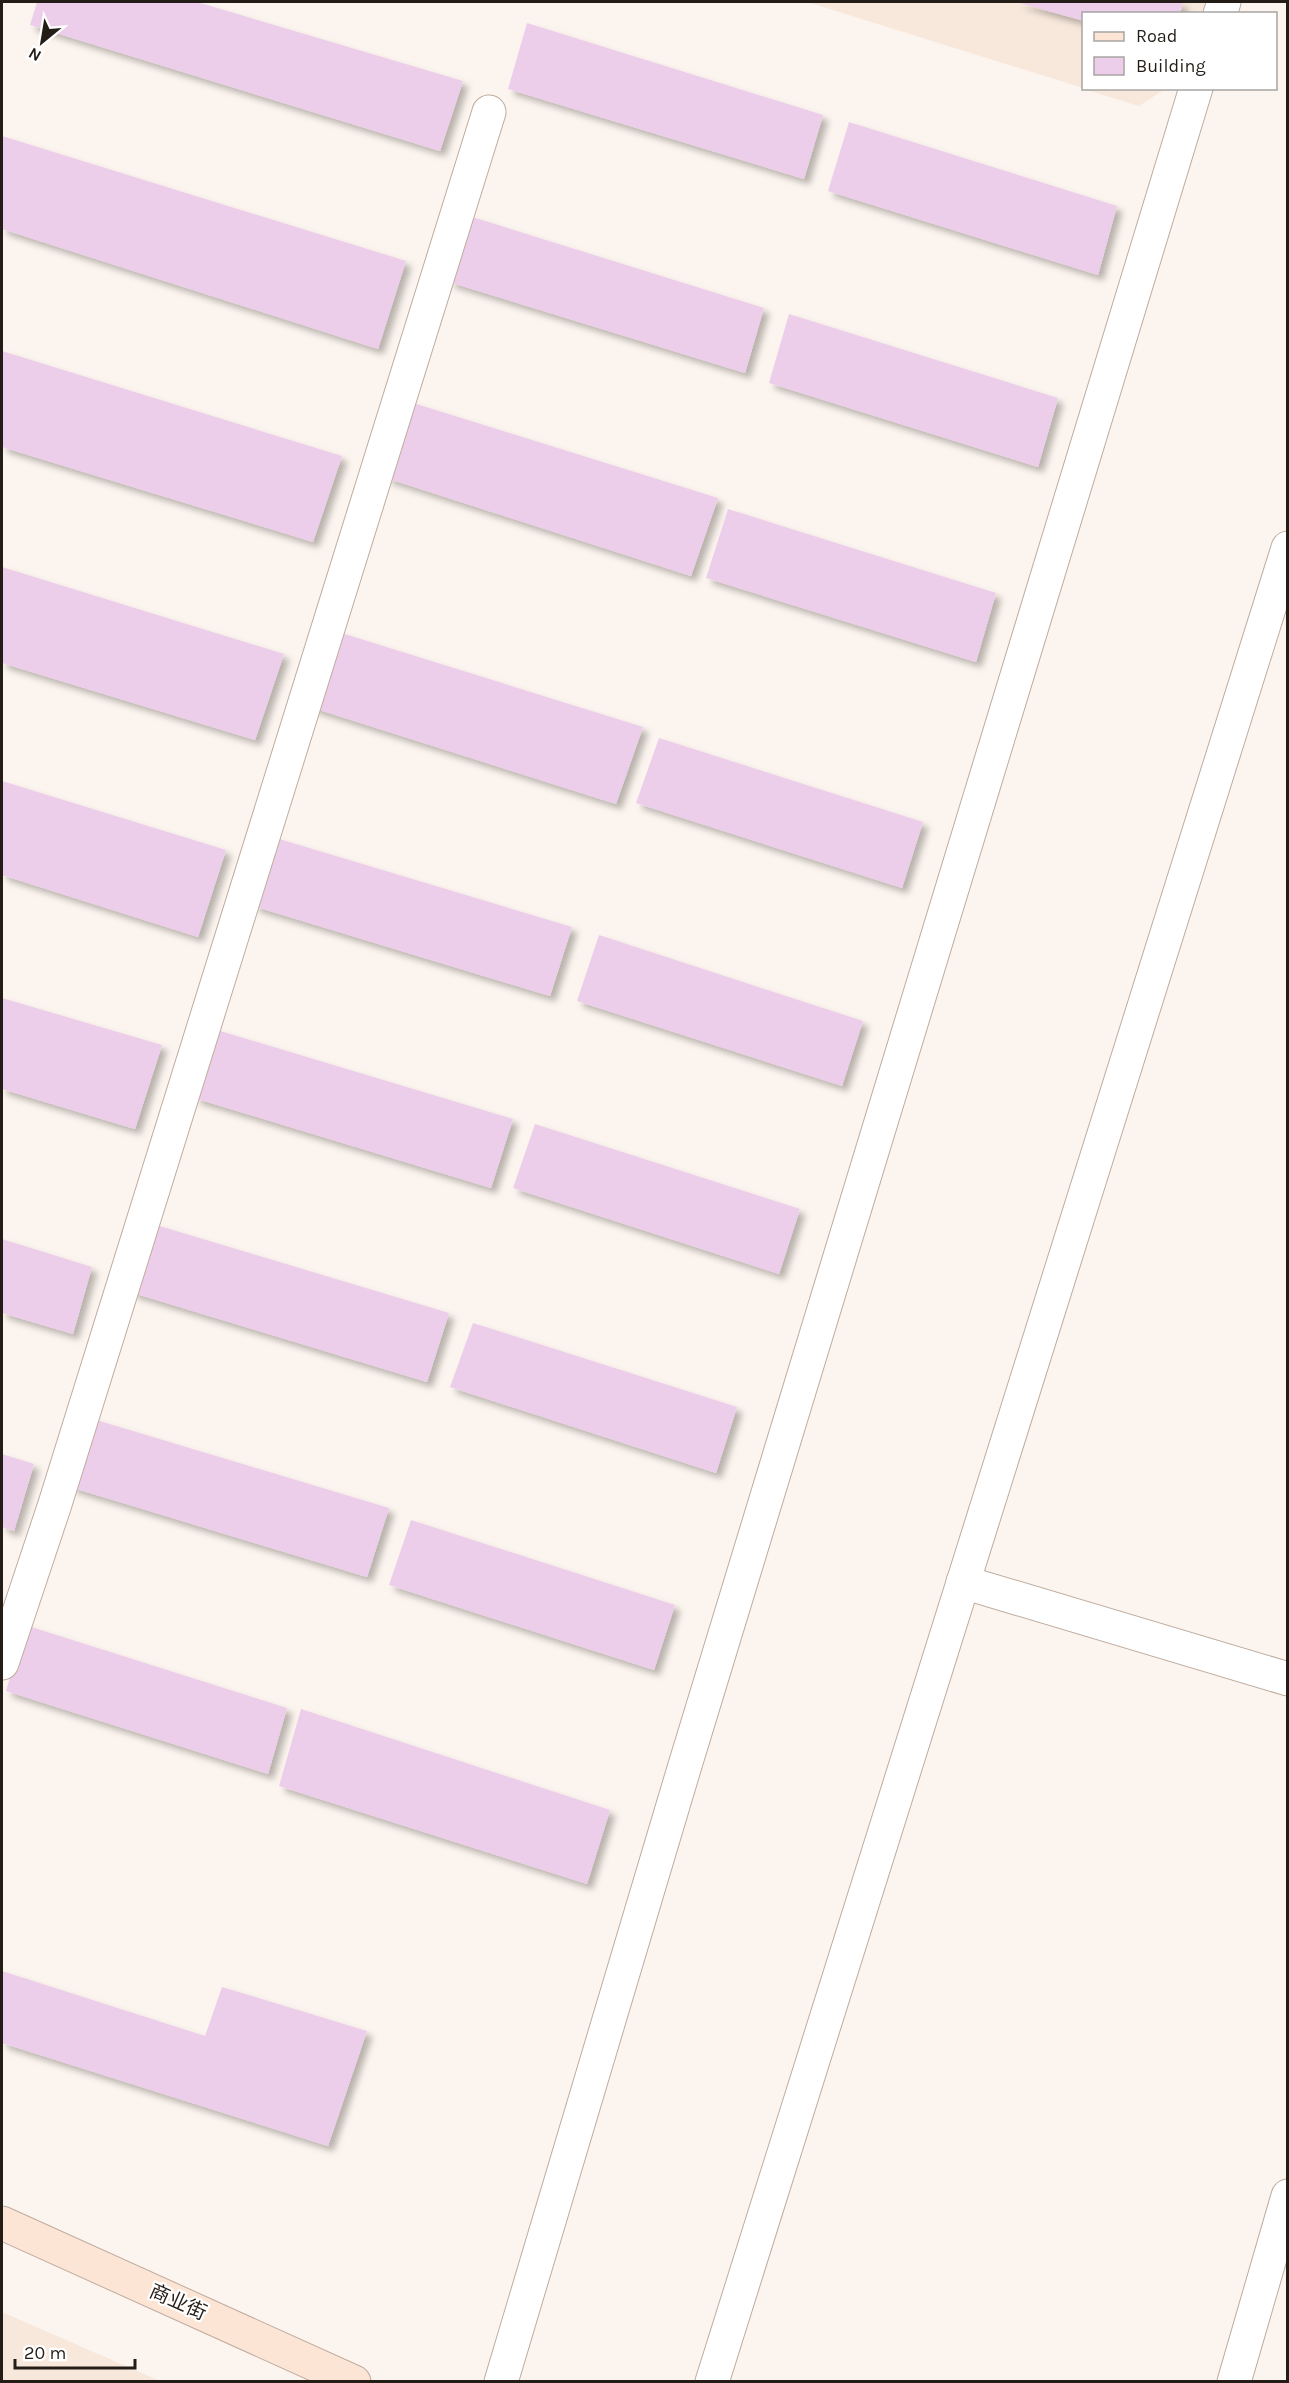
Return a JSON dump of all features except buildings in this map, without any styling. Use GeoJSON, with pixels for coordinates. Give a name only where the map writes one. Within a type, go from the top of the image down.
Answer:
{"type":"FeatureCollection","features":[{"type":"Feature","properties":{"kind":"street"},"geometry":{"type":"LineString","coordinates":[[501,2382],[683,1772],[1195,90]]}},
{"type":"Feature","properties":{"kind":"street"},"geometry":{"type":"LineString","coordinates":[[2,1663],[59,1492],[489,112]]}},
{"type":"Feature","properties":{"kind":"street"},"geometry":{"type":"LineString","coordinates":[[712,2382],[1287,548]]}},
{"type":"Feature","properties":{"kind":"street"},"geometry":{"type":"LineString","coordinates":[[963,1582],[1287,1678]]}},
{"type":"Feature","properties":{"kind":"street"},"geometry":{"type":"LineString","coordinates":[[1234,2382],[1287,2196]]}},
{"type":"Feature","properties":{"kind":"street","name":"商业街"},"geometry":{"type":"LineString","coordinates":[[2,2223],[354,2382]]}},
{"type":"Feature","properties":{"kind":"shaded area"},"geometry":{"type":"Polygon","coordinates":[[[807,2],[1205,2],[1202,12],[1082,12],[1082,88],[807,2]]]}},
{"type":"Feature","properties":{"kind":"shaded area"},"geometry":{"type":"Polygon","coordinates":[[[1087,90],[1163,90],[1139,106],[1087,90]]]}},
{"type":"Feature","properties":{"kind":"shaded area"},"geometry":{"type":"Polygon","coordinates":[[[2,2312],[160,2381],[2,2381],[2,2312]]]}}]}
